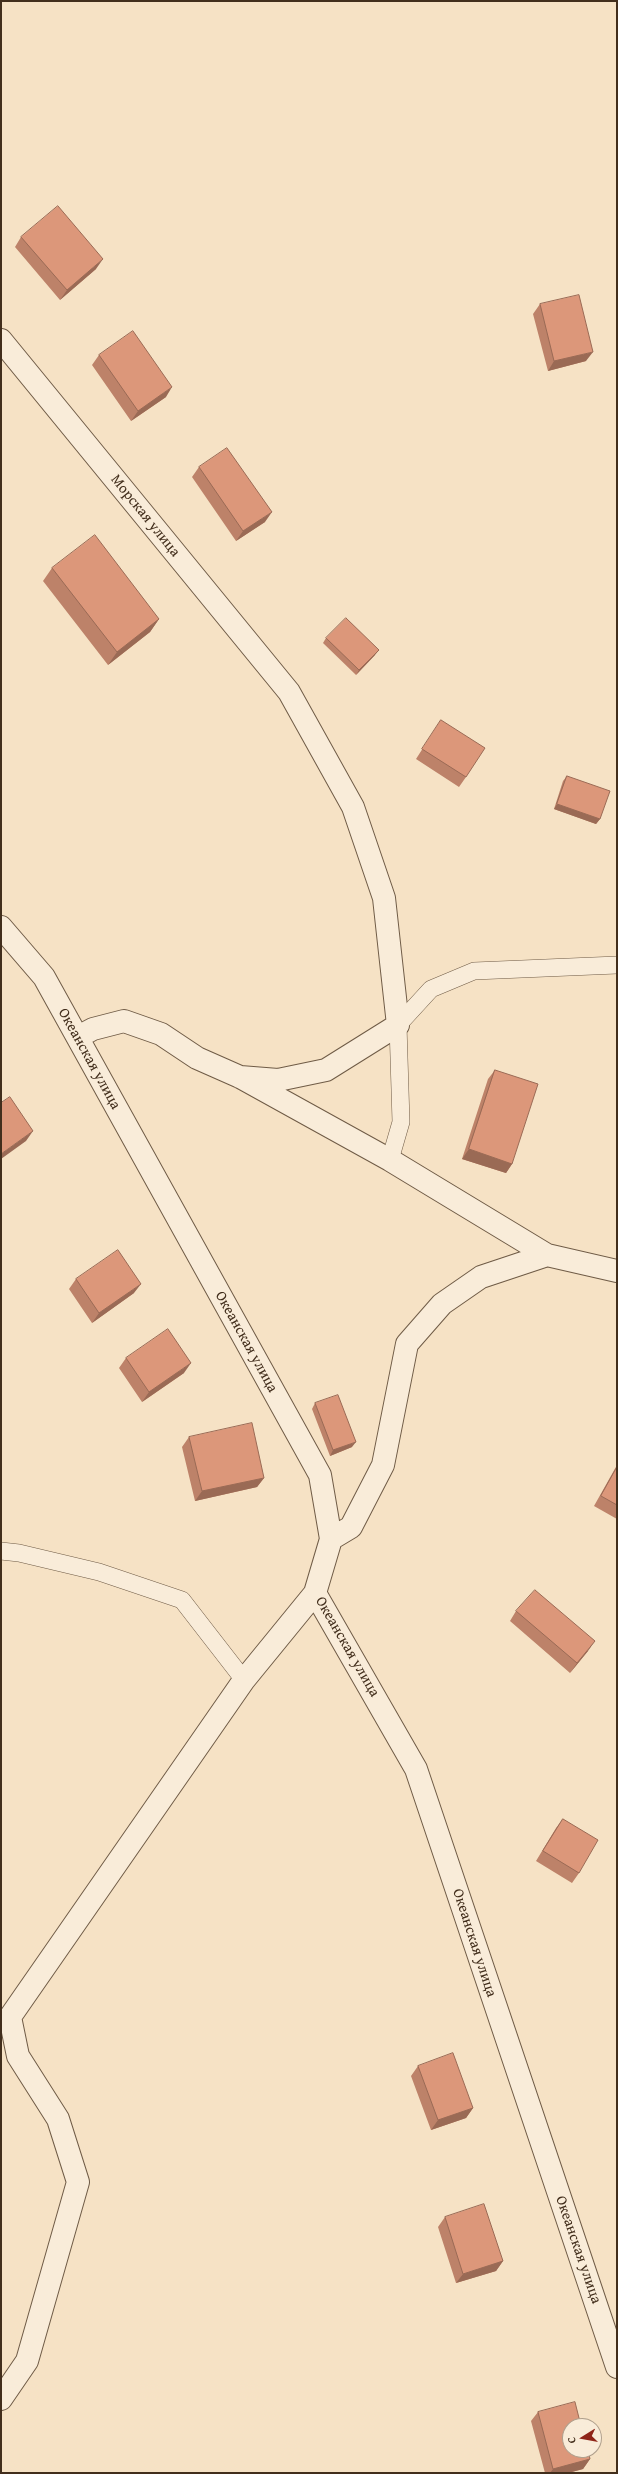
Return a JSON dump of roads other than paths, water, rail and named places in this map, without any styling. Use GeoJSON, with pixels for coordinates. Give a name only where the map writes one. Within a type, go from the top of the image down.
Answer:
{"type":"FeatureCollection","features":[{"type":"Feature","properties":{"kind":"street","name":"Морская улица"},"geometry":{"type":"LineString","coordinates":[[1,340],[289,692],[353,808],[384,898],[398,1025]]}},
{"type":"Feature","properties":{"kind":"street","name":"Океанская улица"},"geometry":{"type":"LineString","coordinates":[[1,927],[44,977],[320,1475],[330,1539],[315,1593],[416,1769],[617,2367]]}},
{"type":"Feature","properties":{"kind":"street"},"geometry":{"type":"LineString","coordinates":[[78,1038],[93,1029],[124,1021],[160,1034],[197,1058],[240,1077],[390,1160],[547,1255],[617,1271]]}},
{"type":"Feature","properties":{"kind":"street"},"geometry":{"type":"LineString","coordinates":[[240,1077],[278,1080],[326,1070],[398,1025]]}},
{"type":"Feature","properties":{"kind":"street"},"geometry":{"type":"LineString","coordinates":[[330,1539],[351,1527],[383,1466],[407,1344],[442,1304],[481,1276],[547,1255]]}},
{"type":"Feature","properties":{"kind":"street"},"geometry":{"type":"LineString","coordinates":[[1,2399],[27,2361],[78,2182],[58,2119],[18,2056],[10,2017],[244,1680],[315,1593]]}},
{"type":"Feature","properties":{"kind":"lane"},"geometry":{"type":"LineString","coordinates":[[390,1160],[401,1122],[398,1025],[432,989],[474,971],[617,965]]}},
{"type":"Feature","properties":{"kind":"lane"},"geometry":{"type":"LineString","coordinates":[[1,1551],[19,1553],[99,1572],[182,1600],[244,1680]]}}]}
